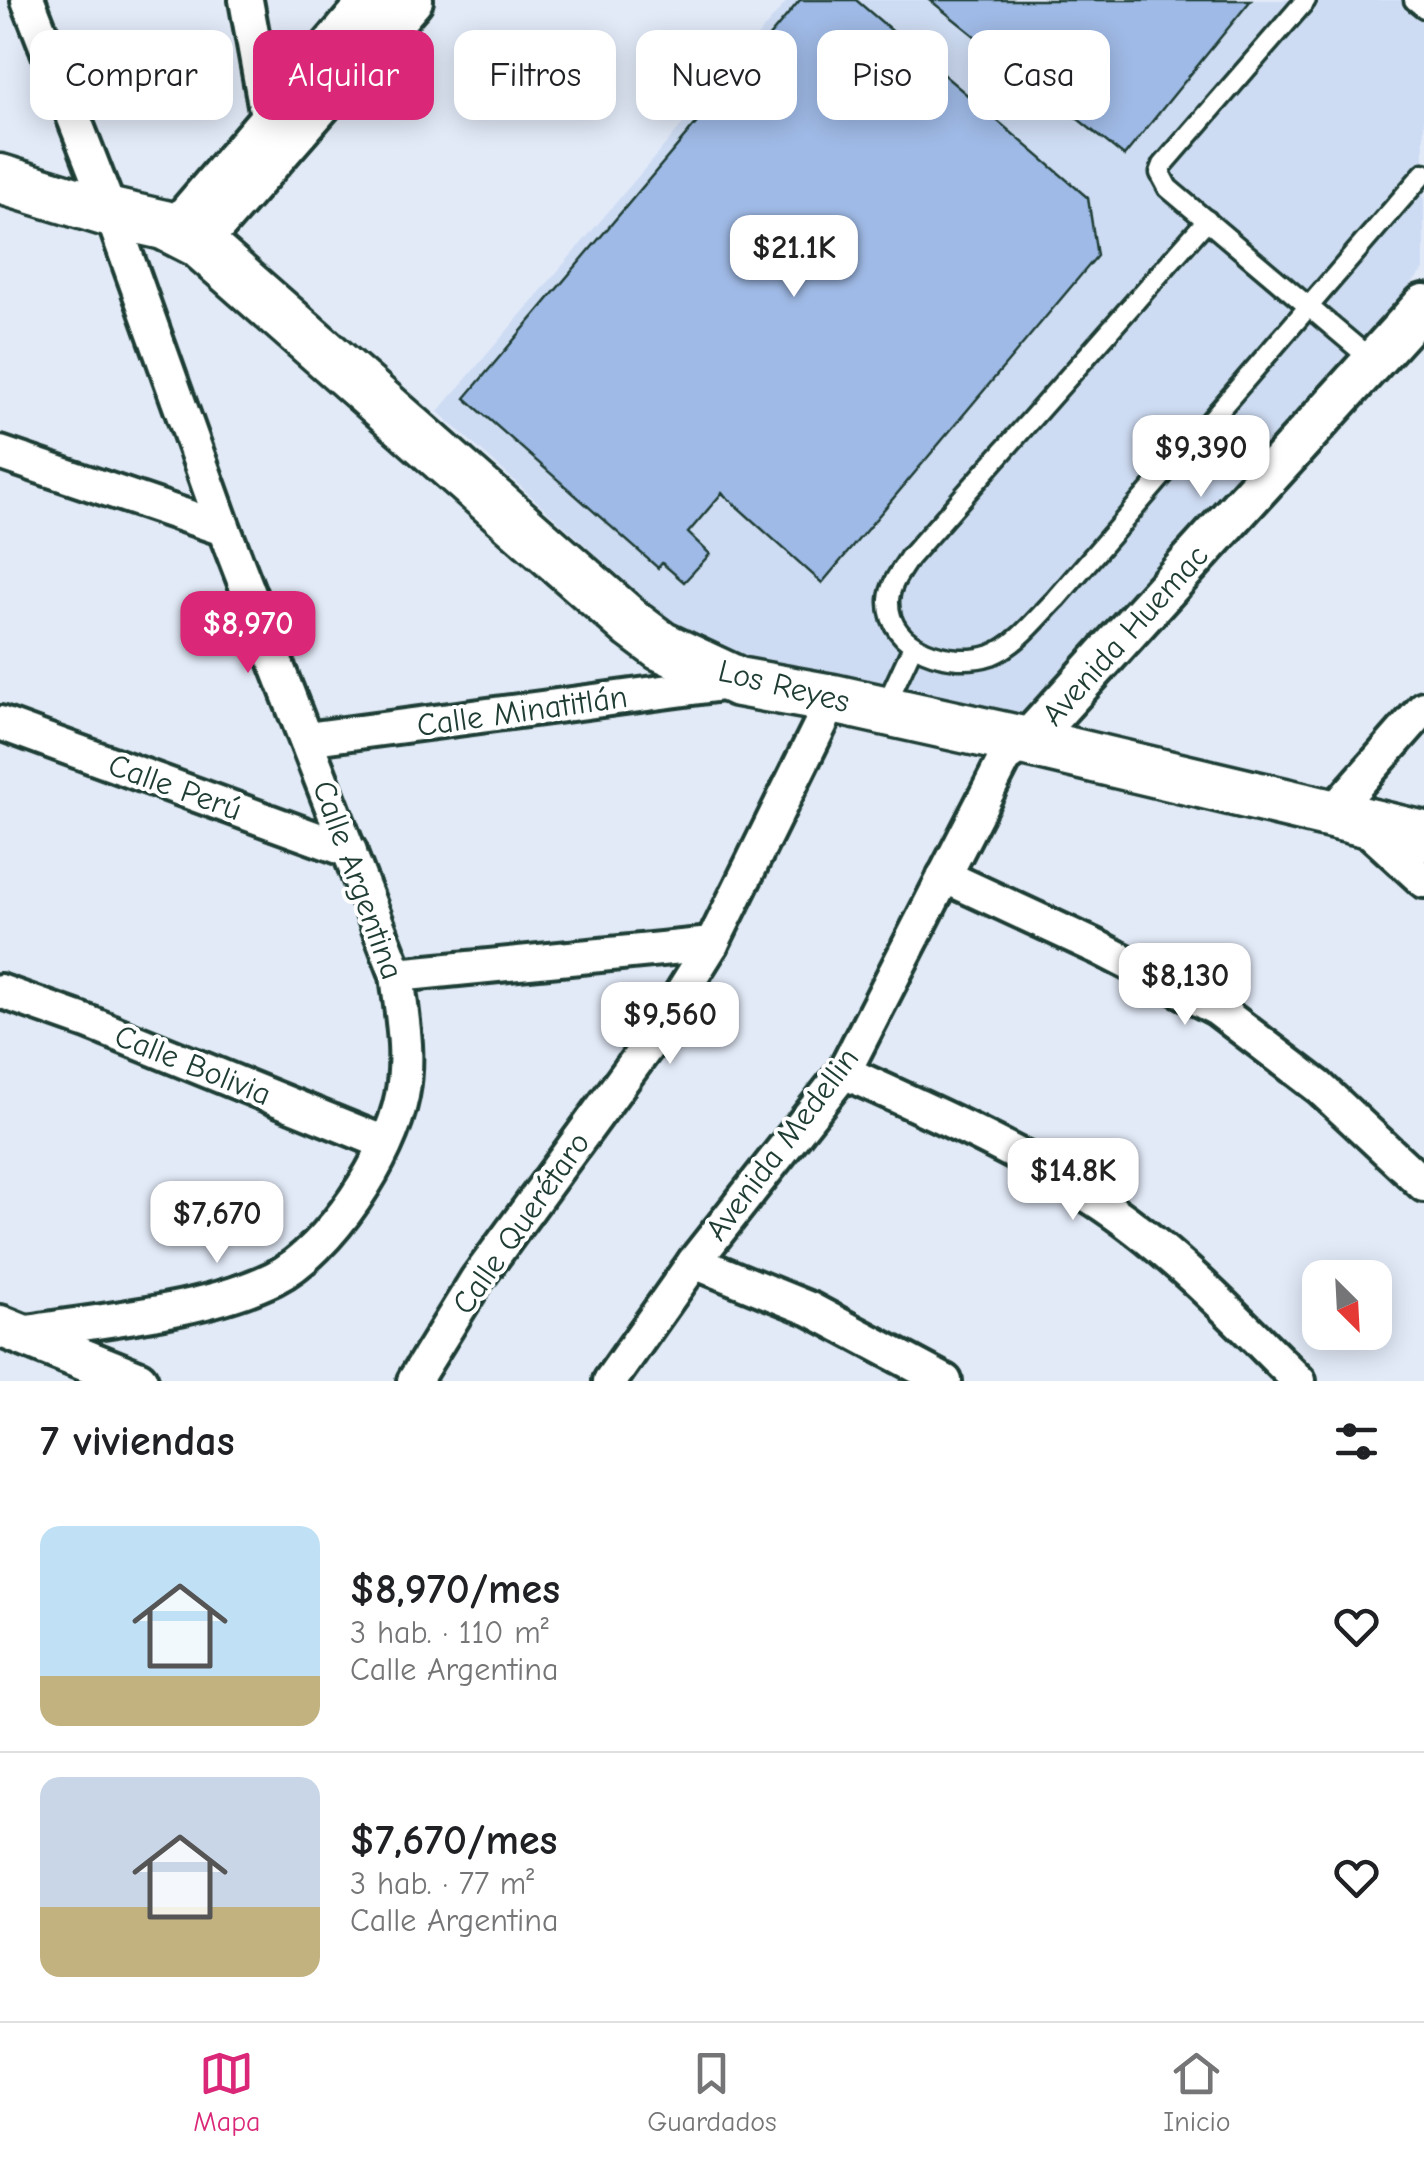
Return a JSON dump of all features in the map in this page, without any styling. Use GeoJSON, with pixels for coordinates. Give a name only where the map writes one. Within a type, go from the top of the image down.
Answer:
{"type":"FeatureCollection","features":[{"type":"Feature","properties":{"kind":"main road","name":"Los Reyes"},"geometry":{"type":"LineString","coordinates":[[0,179],[187,236],[633,625],[661,646],[738,682],[1027,742],[1424,836]]}},
{"type":"Feature","properties":{"kind":"street","name":"Calle Argentina"},"geometry":{"type":"LineString","coordinates":[[11,1330],[221,1299],[276,1277],[318,1246],[351,1204],[385,1144],[402,1097],[407,1048],[397,975],[224,529],[111,213],[28,0]]}},
{"type":"Feature","properties":{"kind":"street"},"geometry":{"type":"LineString","coordinates":[[246,0],[271,141]]}},
{"type":"Feature","properties":{"kind":"street"},"geometry":{"type":"LineString","coordinates":[[271,141],[372,0]]}},
{"type":"Feature","properties":{"kind":"street"},"geometry":{"type":"LineString","coordinates":[[187,236],[271,141],[412,0]]}},
{"type":"Feature","properties":{"kind":"street","name":"Avenida Huemac"},"geometry":{"type":"LineString","coordinates":[[1027,742],[1424,304]]}},
{"type":"Feature","properties":{"kind":"street"},"geometry":{"type":"LineString","coordinates":[[0,453],[224,529]]}},
{"type":"Feature","properties":{"kind":"street","name":"Calle Minatitlán"},"geometry":{"type":"LineString","coordinates":[[306,739],[738,682]]}},
{"type":"Feature","properties":{"kind":"street","name":"Calle Querétaro"},"geometry":{"type":"LineString","coordinates":[[414,1381],[477,1280],[654,1036],[712,944],[833,699]]}},
{"type":"Feature","properties":{"kind":"street"},"geometry":{"type":"LineString","coordinates":[[1424,708],[1345,818],[1424,881]]}},
{"type":"Feature","properties":{"kind":"street","name":"Calle Perú"},"geometry":{"type":"LineString","coordinates":[[0,723],[350,852]]}},
{"type":"Feature","properties":{"kind":"street","name":"Avenida Medellin"},"geometry":{"type":"LineString","coordinates":[[610,1381],[694,1262],[844,1072],[1005,758],[1027,742]]}},
{"type":"Feature","properties":{"kind":"street"},"geometry":{"type":"LineString","coordinates":[[944,876],[1099,948],[1217,1009],[1319,1087],[1424,1185]]}},
{"type":"Feature","properties":{"kind":"street"},"geometry":{"type":"LineString","coordinates":[[397,975],[712,944]]}},
{"type":"Feature","properties":{"kind":"street","name":"Calle Bolivia"},"geometry":{"type":"LineString","coordinates":[[0,991],[90,1022],[385,1144]]}},
{"type":"Feature","properties":{"kind":"street"},"geometry":{"type":"LineString","coordinates":[[844,1072],[1009,1148],[1097,1201],[1164,1253],[1298,1381]]}},
{"type":"Feature","properties":{"kind":"street"},"geometry":{"type":"LineString","coordinates":[[694,1262],[810,1310],[945,1381]]}},
{"type":"Feature","properties":{"kind":"street"},"geometry":{"type":"LineString","coordinates":[[11,1330],[137,1381]]}},
{"type":"Feature","properties":{"kind":"lane"},"geometry":{"type":"LineString","coordinates":[[1306,0],[1160,173],[1168,188],[1373,361]]}},
{"type":"Feature","properties":{"kind":"lane"},"geometry":{"type":"LineString","coordinates":[[1414,0],[1424,8]]}},
{"type":"Feature","properties":{"kind":"lane"},"geometry":{"type":"LineString","coordinates":[[1207,220],[909,558],[895,580],[889,602],[896,626],[913,646],[940,657],[970,660],[994,654],[1016,640],[1056,599],[1424,172]]}},
{"type":"Feature","properties":{"kind":"lane"},"geometry":{"type":"LineString","coordinates":[[883,710],[913,646]]}},
{"type":"Feature","properties":{"kind":"shaded area"},"geometry":{"type":"Polygon","coordinates":[[[788,0],[1424,0],[1424,270],[1021,713],[804,672],[690,640],[438,412],[686,120],[797,120],[797,30],[763,30],[788,0]]]}},
{"type":"Feature","properties":{"kind":"building"},"geometry":{"type":"Polygon","coordinates":[[[800,0],[856,0],[891,30],[817,30],[817,120],[948,120],[948,79],[968,96],[968,120],[997,120],[1088,198],[1097,256],[822,583],[722,493],[688,533],[710,554],[684,582],[662,563],[658,568],[465,398],[699,120],[797,120],[797,30],[775,30],[800,0]]]}},
{"type":"Feature","properties":{"kind":"building"},"geometry":{"type":"Polygon","coordinates":[[[930,0],[1251,0],[1124,156],[1079,120],[1110,120],[1110,30],[968,31],[930,0]]]}}]}
